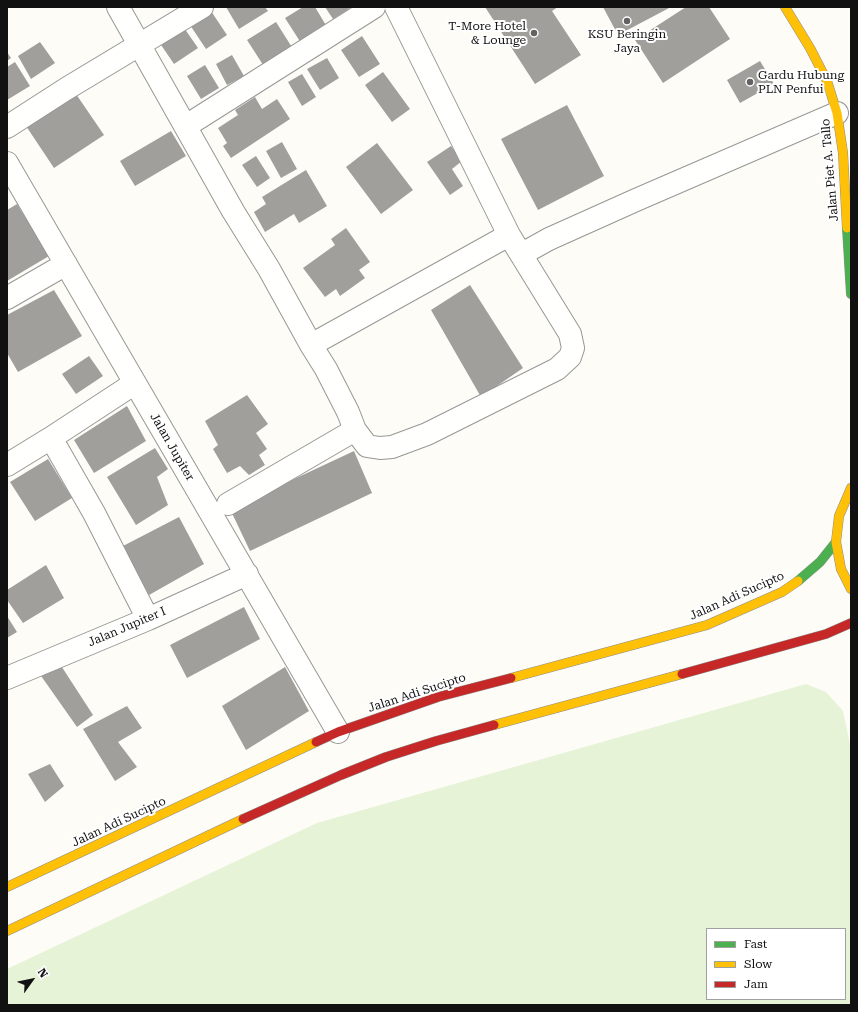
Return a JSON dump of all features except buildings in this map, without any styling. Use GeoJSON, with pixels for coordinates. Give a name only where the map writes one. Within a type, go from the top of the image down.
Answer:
{"type":"FeatureCollection","features":[{"type":"Feature","properties":{"kind":"main road","name":"Jalan Piet A. Tallo"},"geometry":{"type":"LineString","coordinates":[[785,7],[810,48],[827,81],[837,113],[843,154],[851,294]]}},
{"type":"Feature","properties":{"kind":"main road"},"geometry":{"type":"LineString","coordinates":[[851,488],[839,516],[836,542],[841,569],[851,590]]}},
{"type":"Feature","properties":{"kind":"main road","name":"Jalan Adi Sucipto"},"geometry":{"type":"LineString","coordinates":[[7,887],[338,732],[438,697],[547,669],[707,624],[782,592],[797,582],[820,562],[836,542]]}},
{"type":"Feature","properties":{"kind":"main road"},"geometry":{"type":"LineString","coordinates":[[7,931],[260,811],[341,774],[386,757],[436,741],[826,634],[851,623]]}},
{"type":"Feature","properties":{"kind":"street"},"geometry":{"type":"LineString","coordinates":[[118,7],[234,211],[269,269],[311,346],[326,369],[348,412],[355,430],[367,446],[380,448],[392,447],[427,434],[557,369],[570,357],[573,348],[570,334],[509,235],[396,7]]}},
{"type":"Feature","properties":{"kind":"street"},"geometry":{"type":"LineString","coordinates":[[7,127],[139,44],[202,7]]}},
{"type":"Feature","properties":{"kind":"street"},"geometry":{"type":"LineString","coordinates":[[186,126],[374,7]]}},
{"type":"Feature","properties":{"kind":"street"},"geometry":{"type":"LineString","coordinates":[[522,254],[549,239],[636,200],[837,113]]}},
{"type":"Feature","properties":{"kind":"street","name":"Jalan Jupiter"},"geometry":{"type":"LineString","coordinates":[[7,163],[338,732]]}},
{"type":"Feature","properties":{"kind":"street"},"geometry":{"type":"LineString","coordinates":[[311,346],[509,235]]}},
{"type":"Feature","properties":{"kind":"street"},"geometry":{"type":"LineString","coordinates":[[7,298],[66,264]]}},
{"type":"Feature","properties":{"kind":"street"},"geometry":{"type":"LineString","coordinates":[[7,465],[135,383]]}},
{"type":"Feature","properties":{"kind":"street"},"geometry":{"type":"LineString","coordinates":[[228,504],[355,430]]}},
{"type":"Feature","properties":{"kind":"street"},"geometry":{"type":"LineString","coordinates":[[51,438],[94,513],[148,618]]}},
{"type":"Feature","properties":{"kind":"street","name":"Jalan Jupiter I"},"geometry":{"type":"LineString","coordinates":[[7,678],[148,618],[246,574]]}},
{"type":"Feature","properties":{"kind":"green space"},"geometry":{"type":"Polygon","coordinates":[[[806,684],[826,692],[843,711],[851,749],[851,1005],[7,1005],[7,969],[317,823],[806,684]]]}},
{"type":"Feature","properties":{"kind":"traffic: fast"},"geometry":{"type":"LineString","coordinates":[[847,228],[851,294]]}},
{"type":"Feature","properties":{"kind":"traffic: fast"},"geometry":{"type":"LineString","coordinates":[[798,581],[820,562],[836,542]]}},
{"type":"Feature","properties":{"kind":"traffic: slow"},"geometry":{"type":"LineString","coordinates":[[785,7],[810,48],[827,81],[837,113],[843,153],[847,228]]}},
{"type":"Feature","properties":{"kind":"traffic: slow"},"geometry":{"type":"LineString","coordinates":[[851,488],[839,516],[836,542],[841,569],[851,589]]}},
{"type":"Feature","properties":{"kind":"traffic: slow"},"geometry":{"type":"LineString","coordinates":[[511,678],[707,625],[782,592],[798,581]]}},
{"type":"Feature","properties":{"kind":"traffic: slow"},"geometry":{"type":"LineString","coordinates":[[494,725],[682,674]]}},
{"type":"Feature","properties":{"kind":"traffic: slow"},"geometry":{"type":"LineString","coordinates":[[7,887],[316,742]]}},
{"type":"Feature","properties":{"kind":"traffic: slow"},"geometry":{"type":"LineString","coordinates":[[7,931],[243,819]]}},
{"type":"Feature","properties":{"kind":"traffic: jam"},"geometry":{"type":"LineString","coordinates":[[682,674],[826,634],[851,623]]}},
{"type":"Feature","properties":{"kind":"traffic: jam"},"geometry":{"type":"LineString","coordinates":[[316,742],[338,732],[438,697],[511,678]]}},
{"type":"Feature","properties":{"kind":"traffic: jam"},"geometry":{"type":"LineString","coordinates":[[243,819],[341,775],[386,757],[494,725]]}},
{"type":"Feature","properties":{"kind":"place","name":"KSU Beringin Jaya"},"geometry":{"type":"Point","coordinates":[627,21]}},
{"type":"Feature","properties":{"kind":"place","name":"T-More Hotel & Lounge"},"geometry":{"type":"Point","coordinates":[534,33]}},
{"type":"Feature","properties":{"kind":"place","name":"Gardu Hubung PLN Penfui"},"geometry":{"type":"Point","coordinates":[750,82]}}]}
